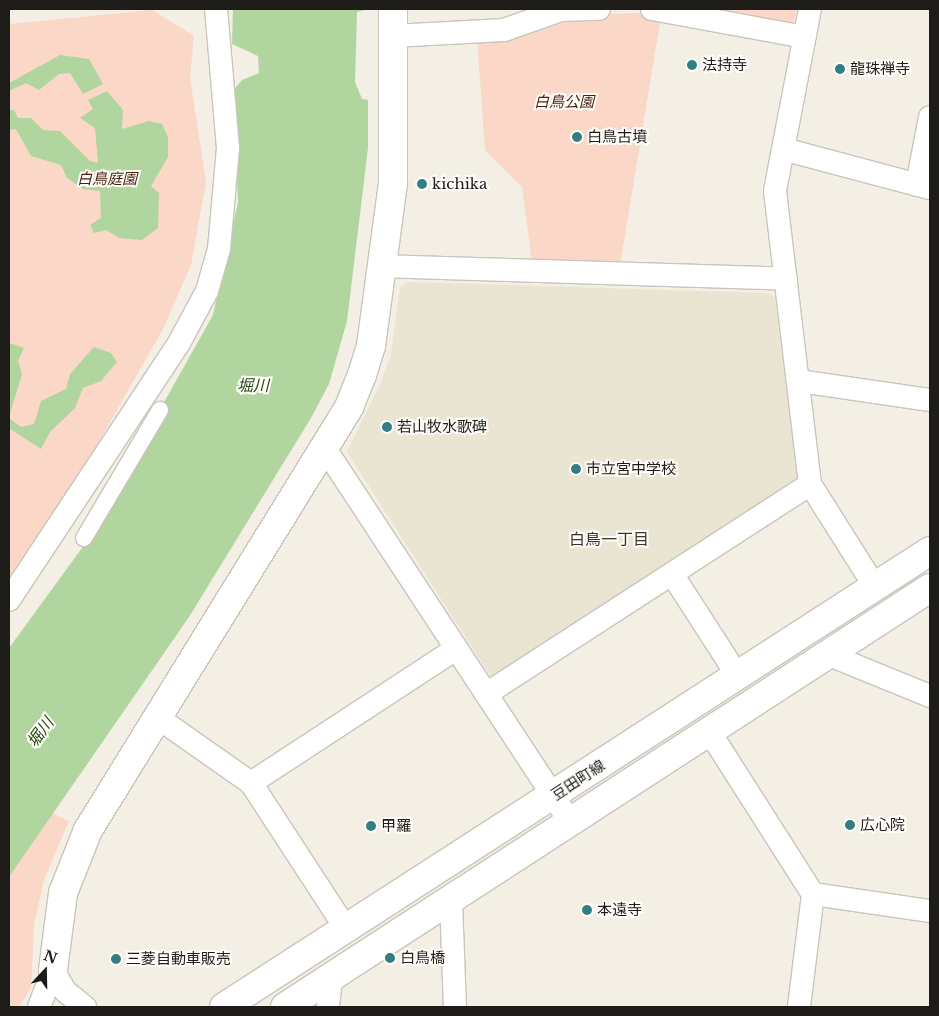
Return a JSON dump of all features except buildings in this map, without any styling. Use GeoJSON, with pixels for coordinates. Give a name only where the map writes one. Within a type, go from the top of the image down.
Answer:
{"type":"FeatureCollection","features":[{"type":"Feature","properties":{"kind":"street"},"geometry":{"type":"LineString","coordinates":[[9,600],[174,352],[207,290],[220,249],[228,148],[216,9]]}},
{"type":"Feature","properties":{"kind":"street"},"geometry":{"type":"LineString","coordinates":[[39,1007],[53,970],[56,924],[74,860],[88,830],[349,407],[368,356],[382,266],[395,152],[393,9]]}},
{"type":"Feature","properties":{"kind":"street"},"geometry":{"type":"LineString","coordinates":[[393,36],[504,30],[561,9],[599,9]]}},
{"type":"Feature","properties":{"kind":"street"},"geometry":{"type":"LineString","coordinates":[[652,9],[804,37]]}},
{"type":"Feature","properties":{"kind":"street"},"geometry":{"type":"LineString","coordinates":[[810,9],[775,191],[810,484],[875,587]]}},
{"type":"Feature","properties":{"kind":"street"},"geometry":{"type":"LineString","coordinates":[[783,149],[924,186],[930,117]]}},
{"type":"Feature","properties":{"kind":"street"},"geometry":{"type":"LineString","coordinates":[[382,266],[786,279]]}},
{"type":"Feature","properties":{"kind":"street"},"geometry":{"type":"LineString","coordinates":[[799,381],[930,400]]}},
{"type":"Feature","properties":{"kind":"street"},"geometry":{"type":"LineString","coordinates":[[84,538],[160,410]]}},
{"type":"Feature","properties":{"kind":"street"},"geometry":{"type":"LineString","coordinates":[[324,447],[570,822]]}},
{"type":"Feature","properties":{"kind":"street"},"geometry":{"type":"LineString","coordinates":[[486,694],[810,484]]}},
{"type":"Feature","properties":{"kind":"street","name":"豆田町線"},"geometry":{"type":"LineString","coordinates":[[224,1007],[553,797],[737,675],[930,551]]}},
{"type":"Feature","properties":{"kind":"street"},"geometry":{"type":"LineString","coordinates":[[672,574],[737,675]]}},
{"type":"Feature","properties":{"kind":"street","name":"豆田町線"},"geometry":{"type":"LineString","coordinates":[[285,1007],[930,588]]}},
{"type":"Feature","properties":{"kind":"street"},"geometry":{"type":"LineString","coordinates":[[251,783],[456,649]]}},
{"type":"Feature","properties":{"kind":"street"},"geometry":{"type":"LineString","coordinates":[[827,654],[930,696]]}},
{"type":"Feature","properties":{"kind":"street"},"geometry":{"type":"LineString","coordinates":[[156,717],[251,783],[346,929]]}},
{"type":"Feature","properties":{"kind":"street"},"geometry":{"type":"LineString","coordinates":[[709,731],[813,894],[799,1007]]}},
{"type":"Feature","properties":{"kind":"street"},"geometry":{"type":"LineString","coordinates":[[813,894],[930,911]]}},
{"type":"Feature","properties":{"kind":"street"},"geometry":{"type":"LineString","coordinates":[[451,900],[456,1007]]}},
{"type":"Feature","properties":{"kind":"street"},"geometry":{"type":"LineString","coordinates":[[53,970],[65,991],[85,1007]]}},
{"type":"Feature","properties":{"kind":"street"},"geometry":{"type":"LineString","coordinates":[[328,1007],[331,977]]}},
{"type":"Feature","properties":{"kind":"shaded area","name":"市立宮中学校"},"geometry":{"type":"Polygon","coordinates":[[[408,282],[768,293],[775,298],[798,482],[500,679],[491,677],[347,452],[381,382],[391,354],[400,287],[408,282]]]}},
{"type":"Feature","properties":{"kind":"green space"},"geometry":{"type":"Polygon","coordinates":[[[687,9],[797,9],[794,22],[787,27],[687,9]]]}},
{"type":"Feature","properties":{"kind":"green space","name":"白鳥庭園"},"geometry":{"type":"Polygon","coordinates":[[[152,10],[194,36],[190,78],[206,182],[191,265],[163,329],[51,526],[9,586],[9,24],[152,10]]]}},
{"type":"Feature","properties":{"kind":"green space","name":"白鳥公園"},"geometry":{"type":"Polygon","coordinates":[[[644,13],[661,17],[620,265],[532,263],[522,187],[485,150],[477,38],[561,15],[644,13]]]}},
{"type":"Feature","properties":{"kind":"green space"},"geometry":{"type":"Polygon","coordinates":[[[52,813],[69,821],[44,880],[34,925],[31,988],[19,1007],[9,1007],[9,877],[52,813]]]}},
{"type":"Feature","properties":{"kind":"water","name":"堀川"},"geometry":{"type":"Polygon","coordinates":[[[233,9],[368,9],[357,12],[355,82],[362,99],[368,100],[368,148],[347,321],[329,384],[311,418],[189,617],[9,877],[9,648],[82,548],[213,315],[238,202],[233,91],[242,80],[259,73],[258,56],[232,44],[233,9]]]}},
{"type":"Feature","properties":{"kind":"water"},"geometry":{"type":"Polygon","coordinates":[[[60,55],[89,59],[103,84],[83,94],[70,73],[59,74],[39,90],[26,83],[9,91],[9,83],[60,55]]]}},
{"type":"Feature","properties":{"kind":"water"},"geometry":{"type":"Polygon","coordinates":[[[107,91],[123,110],[122,129],[149,121],[162,124],[168,137],[168,157],[151,186],[159,193],[158,228],[142,240],[120,238],[106,230],[94,233],[90,225],[101,218],[100,191],[83,189],[67,178],[61,165],[31,156],[16,129],[9,130],[9,110],[14,110],[18,118],[31,118],[43,130],[60,131],[90,161],[98,163],[95,128],[80,118],[93,109],[88,100],[107,91]]]}},
{"type":"Feature","properties":{"kind":"water"},"geometry":{"type":"Polygon","coordinates":[[[9,343],[24,348],[18,361],[22,374],[9,417],[9,343]]]}},
{"type":"Feature","properties":{"kind":"water"},"geometry":{"type":"Polygon","coordinates":[[[94,347],[111,353],[117,362],[101,381],[83,388],[75,408],[50,432],[41,449],[9,428],[9,418],[21,427],[34,424],[41,401],[66,389],[70,374],[94,347]]]}},
{"type":"Feature","properties":{"kind":"place","name":"法持寺"},"geometry":{"type":"Point","coordinates":[692,65]}},
{"type":"Feature","properties":{"kind":"place","name":"龍珠禅寺"},"geometry":{"type":"Point","coordinates":[840,69]}},
{"type":"Feature","properties":{"kind":"place","name":"白鳥古墳"},"geometry":{"type":"Point","coordinates":[577,137]}},
{"type":"Feature","properties":{"kind":"place","name":"kichika"},"geometry":{"type":"Point","coordinates":[422,184]}},
{"type":"Feature","properties":{"kind":"place","name":"若山牧水歌碑"},"geometry":{"type":"Point","coordinates":[387,427]}},
{"type":"Feature","properties":{"kind":"place","name":"市立宮中学校"},"geometry":{"type":"Point","coordinates":[576,469]}},
{"type":"Feature","properties":{"kind":"place","name":"広心院"},"geometry":{"type":"Point","coordinates":[850,825]}},
{"type":"Feature","properties":{"kind":"place","name":"甲羅"},"geometry":{"type":"Point","coordinates":[371,826]}},
{"type":"Feature","properties":{"kind":"place","name":"本遠寺"},"geometry":{"type":"Point","coordinates":[587,910]}},
{"type":"Feature","properties":{"kind":"place","name":"白鳥橋"},"geometry":{"type":"Point","coordinates":[390,958]}},
{"type":"Feature","properties":{"kind":"place","name":"三菱自動車販売"},"geometry":{"type":"Point","coordinates":[116,959]}},
{"type":"Feature","properties":{"kind":"district","name":"白鳥一丁目"},"geometry":{"type":"Point","coordinates":[609,539]}}]}
